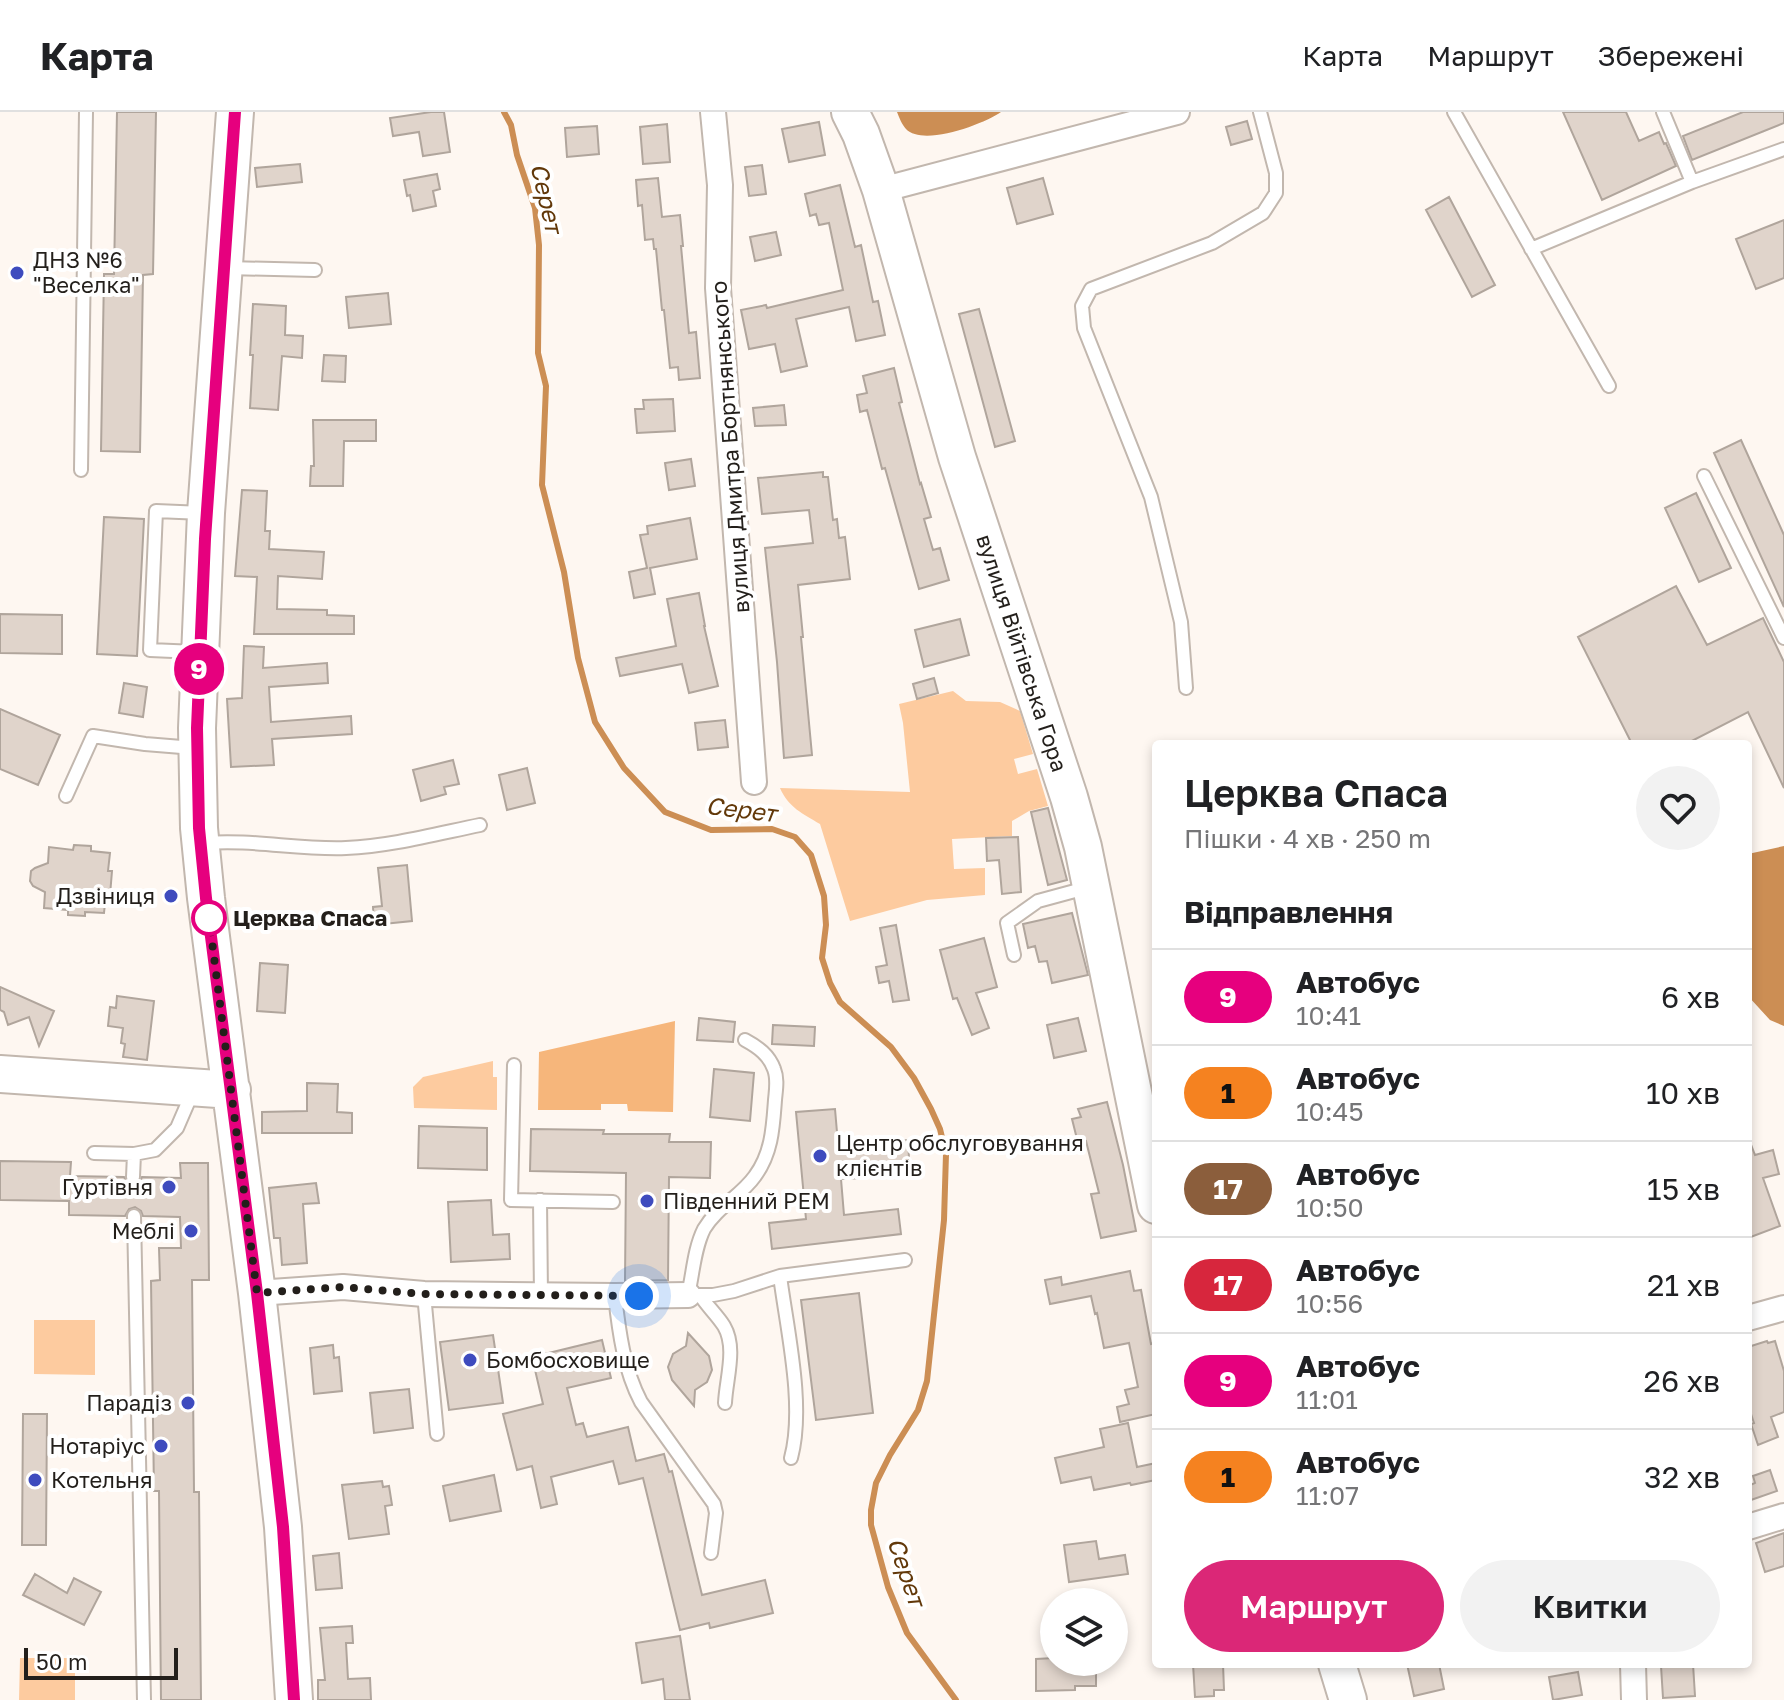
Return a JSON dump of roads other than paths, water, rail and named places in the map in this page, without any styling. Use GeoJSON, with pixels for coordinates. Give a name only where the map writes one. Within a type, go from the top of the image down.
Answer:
{"type":"FeatureCollection","features":[{"type":"Feature","properties":{"kind":"main road"},"geometry":{"type":"LineString","coordinates":[[235,112],[206,513],[197,749],[201,843],[283,1527],[294,1700]]}},
{"type":"Feature","properties":{"kind":"main road","name":"вулиця Війтівська Гора"},"geometry":{"type":"LineString","coordinates":[[850,112],[881,190],[957,457],[1069,797],[1083,847],[1152,1185]]}},
{"type":"Feature","properties":{"kind":"main road"},"geometry":{"type":"LineString","coordinates":[[0,1074],[232,1090]]}},
{"type":"Feature","properties":{"kind":"main road"},"geometry":{"type":"LineString","coordinates":[[1338,1668],[1348,1700]]}},
{"type":"Feature","properties":{"kind":"street","name":"вулиця Дмитра Бортнянського"},"geometry":{"type":"LineString","coordinates":[[713,112],[720,185],[718,288],[754,782]]}},
{"type":"Feature","properties":{"kind":"street"},"geometry":{"type":"LineString","coordinates":[[881,190],[1177,112]]}},
{"type":"Feature","properties":{"kind":"street"},"geometry":{"type":"LineString","coordinates":[[257,1293],[343,1287],[424,1294],[694,1295]]}},
{"type":"Feature","properties":{"kind":"street"},"geometry":{"type":"LineString","coordinates":[[1752,1317],[1784,1308]]}},
{"type":"Feature","properties":{"kind":"street"},"geometry":{"type":"LineString","coordinates":[[1752,1526],[1784,1516]]}},
{"type":"Feature","properties":{"kind":"street"},"geometry":{"type":"LineString","coordinates":[[1633,1668],[1634,1700]]}},
{"type":"Feature","properties":{"kind":"lane"},"geometry":{"type":"LineString","coordinates":[[81,470],[86,112]]}},
{"type":"Feature","properties":{"kind":"lane"},"geometry":{"type":"LineString","coordinates":[[1186,688],[1181,622],[1151,497],[1084,328],[1082,306],[1091,289],[1212,243],[1263,213],[1276,193],[1276,173],[1260,112]]}},
{"type":"Feature","properties":{"kind":"lane"},"geometry":{"type":"LineString","coordinates":[[1454,112],[1609,386]]}},
{"type":"Feature","properties":{"kind":"lane"},"geometry":{"type":"LineString","coordinates":[[1663,112],[1692,182]]}},
{"type":"Feature","properties":{"kind":"lane"},"geometry":{"type":"LineString","coordinates":[[1531,249],[1692,182],[1784,149]]}},
{"type":"Feature","properties":{"kind":"lane"},"geometry":{"type":"LineString","coordinates":[[223,268],[315,270]]}},
{"type":"Feature","properties":{"kind":"lane"},"geometry":{"type":"LineString","coordinates":[[1704,476],[1784,638]]}},
{"type":"Feature","properties":{"kind":"lane"},"geometry":{"type":"LineString","coordinates":[[200,652],[150,650],[154,553],[156,511],[206,513]]}},
{"type":"Feature","properties":{"kind":"lane"},"geometry":{"type":"LineString","coordinates":[[66,796],[93,736],[197,749]]}},
{"type":"Feature","properties":{"kind":"lane"},"geometry":{"type":"LineString","coordinates":[[201,843],[227,841],[346,848],[385,844],[480,825]]}},
{"type":"Feature","properties":{"kind":"lane"},"geometry":{"type":"LineString","coordinates":[[1014,955],[1007,923],[1038,901],[1091,886]]}},
{"type":"Feature","properties":{"kind":"lane"},"geometry":{"type":"LineString","coordinates":[[694,1295],[699,1242],[704,1230],[715,1214],[754,1178],[765,1159],[772,1137],[777,1079],[774,1068],[757,1046],[745,1040]]}},
{"type":"Feature","properties":{"kind":"lane"},"geometry":{"type":"LineString","coordinates":[[514,1065],[511,1200],[613,1202]]}},
{"type":"Feature","properties":{"kind":"lane"},"geometry":{"type":"LineString","coordinates":[[94,1153],[134,1154],[155,1150],[177,1128],[195,1089]]}},
{"type":"Feature","properties":{"kind":"lane"},"geometry":{"type":"LineString","coordinates":[[133,1177],[134,1154]]}},
{"type":"Feature","properties":{"kind":"lane"},"geometry":{"type":"LineString","coordinates":[[540,1200],[541,1296]]}},
{"type":"Feature","properties":{"kind":"lane"},"geometry":{"type":"LineString","coordinates":[[134,1216],[144,1700]]}},
{"type":"Feature","properties":{"kind":"lane"},"geometry":{"type":"LineString","coordinates":[[694,1295],[734,1291],[780,1276],[905,1260]]}},
{"type":"Feature","properties":{"kind":"lane"},"geometry":{"type":"LineString","coordinates":[[780,1276],[796,1411],[791,1458]]}},
{"type":"Feature","properties":{"kind":"lane"},"geometry":{"type":"LineString","coordinates":[[424,1294],[437,1434]]}},
{"type":"Feature","properties":{"kind":"lane"},"geometry":{"type":"LineString","coordinates":[[694,1295],[723,1324],[729,1336],[731,1356],[725,1403]]}},
{"type":"Feature","properties":{"kind":"lane"},"geometry":{"type":"LineString","coordinates":[[615,1296],[619,1330],[634,1389],[714,1504],[716,1513],[711,1553]]}},
{"type":"Feature","properties":{"kind":"waterway","name":"Серет"},"geometry":{"type":"LineString","coordinates":[[504,112],[511,125],[517,155],[535,208],[539,245],[538,353],[546,386],[542,485],[564,572],[578,658],[595,722],[624,768],[665,812],[711,830],[772,829],[795,837],[811,855],[824,896],[826,925],[822,958],[830,983],[840,1002],[891,1047],[914,1078],[940,1129],[946,1154],[944,1220],[927,1381],[918,1410],[876,1483],[871,1525],[888,1587],[907,1633],[956,1700]]}},
{"type":"Feature","properties":{"kind":"place","name":"ДНЗ №6 \"Веселка\""},"geometry":{"type":"Point","coordinates":[17,273]}},
{"type":"Feature","properties":{"kind":"place","name":"Дзвіниця"},"geometry":{"type":"Point","coordinates":[171,896]}},
{"type":"Feature","properties":{"kind":"place","name":"Церква Спаса"},"geometry":{"type":"Point","coordinates":[209,918]}},
{"type":"Feature","properties":{"kind":"place","name":"Центр обслуговування клієнтів"},"geometry":{"type":"Point","coordinates":[820,1156]}},
{"type":"Feature","properties":{"kind":"place","name":"Гуртівня"},"geometry":{"type":"Point","coordinates":[169,1187]}},
{"type":"Feature","properties":{"kind":"place","name":"Південний РЕМ"},"geometry":{"type":"Point","coordinates":[647,1201]}},
{"type":"Feature","properties":{"kind":"place","name":"Меблі"},"geometry":{"type":"Point","coordinates":[191,1231]}},
{"type":"Feature","properties":{"kind":"place","name":"Бомбосховище"},"geometry":{"type":"Point","coordinates":[470,1360]}},
{"type":"Feature","properties":{"kind":"place","name":"Парадіз"},"geometry":{"type":"Point","coordinates":[188,1403]}},
{"type":"Feature","properties":{"kind":"place","name":"Нотаріус"},"geometry":{"type":"Point","coordinates":[161,1446]}},
{"type":"Feature","properties":{"kind":"place","name":"Котельня"},"geometry":{"type":"Point","coordinates":[35,1480]}}]}
